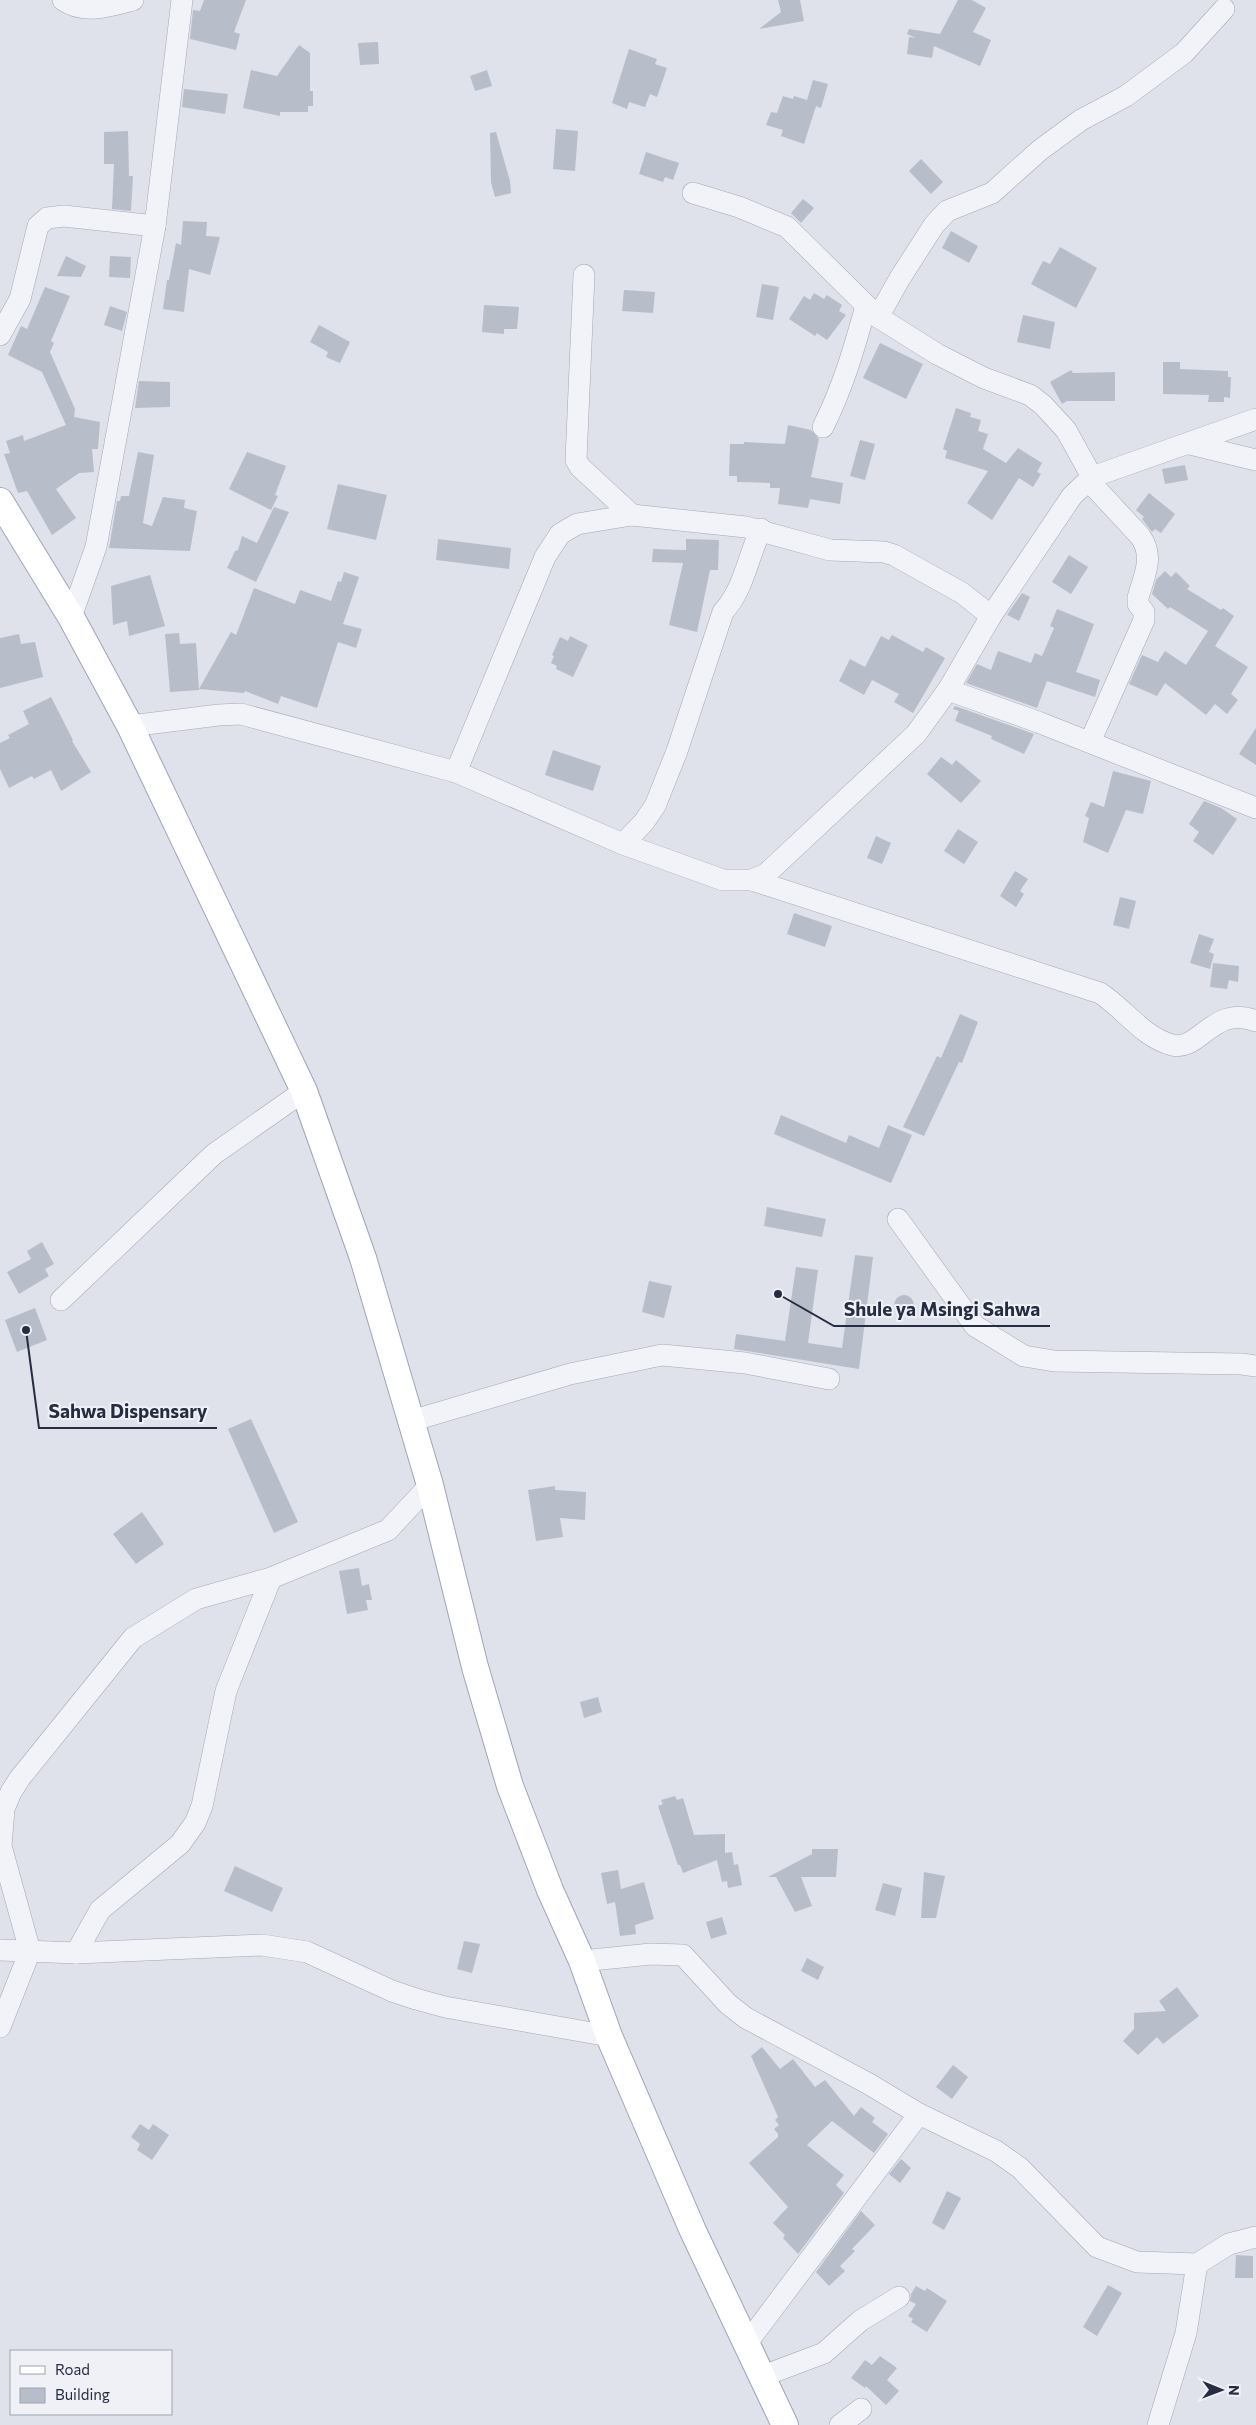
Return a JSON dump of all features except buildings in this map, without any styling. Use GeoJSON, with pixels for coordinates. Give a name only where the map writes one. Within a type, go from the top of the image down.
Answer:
{"type":"FeatureCollection","features":[{"type":"Feature","properties":{"kind":"main road"},"geometry":{"type":"LineString","coordinates":[[0,501],[71,616],[130,726],[304,1092],[363,1258],[430,1485],[475,1667],[510,1786],[550,1890],[582,1961],[609,2036],[693,2231],[785,2425]]}},
{"type":"Feature","properties":{"kind":"street"},"geometry":{"type":"LineString","coordinates":[[63,0],[81,7],[105,8],[133,0]]}},
{"type":"Feature","properties":{"kind":"street"},"geometry":{"type":"LineString","coordinates":[[71,616],[96,547],[155,226],[182,0]]}},
{"type":"Feature","properties":{"kind":"street"},"geometry":{"type":"LineString","coordinates":[[823,427],[840,394],[872,312],[920,248],[934,224],[947,211],[992,193],[1040,150],[1081,120],[1126,96],[1184,53],[1224,9]]}},
{"type":"Feature","properties":{"kind":"street"},"geometry":{"type":"LineString","coordinates":[[694,193],[747,210],[787,227],[872,312],[937,354],[984,378],[1030,395],[1043,405],[1066,430],[1090,479],[1140,536],[1146,545],[1149,557],[1138,598],[1138,604],[1144,612],[1144,620],[1090,742]]}},
{"type":"Feature","properties":{"kind":"street"},"geometry":{"type":"LineString","coordinates":[[0,335],[20,299],[38,226],[47,218],[64,216],[155,226]]}},
{"type":"Feature","properties":{"kind":"street"},"geometry":{"type":"LineString","coordinates":[[584,275],[576,460],[580,467],[632,516]]}},
{"type":"Feature","properties":{"kind":"street"},"geometry":{"type":"LineString","coordinates":[[752,880],[766,874],[916,734],[948,690],[992,616],[1072,496],[1090,479],[1256,419]]}},
{"type":"Feature","properties":{"kind":"street"},"geometry":{"type":"LineString","coordinates":[[1190,444],[1256,460]]}},
{"type":"Feature","properties":{"kind":"street"},"geometry":{"type":"LineString","coordinates":[[456,772],[544,557],[560,534],[576,524],[632,516],[761,529],[830,550],[884,552],[904,559],[962,593],[992,616]]}},
{"type":"Feature","properties":{"kind":"street"},"geometry":{"type":"LineString","coordinates":[[623,844],[644,822],[655,806],[677,751],[723,612],[735,599],[750,553],[761,529]]}},
{"type":"Feature","properties":{"kind":"street"},"geometry":{"type":"LineString","coordinates":[[948,690],[1090,742],[1256,808]]}},
{"type":"Feature","properties":{"kind":"street"},"geometry":{"type":"LineString","coordinates":[[130,726],[241,714],[456,772],[623,844],[723,880],[752,880],[1100,993],[1114,1002],[1138,1028],[1174,1046],[1187,1044],[1220,1020],[1233,1017],[1247,1017],[1256,1021]]}},
{"type":"Feature","properties":{"kind":"street"},"geometry":{"type":"LineString","coordinates":[[61,1300],[214,1154],[304,1092]]}},
{"type":"Feature","properties":{"kind":"street"},"geometry":{"type":"LineString","coordinates":[[898,1219],[975,1326],[1024,1356],[1054,1361],[1242,1364],[1256,1366]]}},
{"type":"Feature","properties":{"kind":"street"},"geometry":{"type":"LineString","coordinates":[[411,1422],[570,1374],[662,1355],[745,1363],[829,1379]]}},
{"type":"Feature","properties":{"kind":"street"},"geometry":{"type":"LineString","coordinates":[[0,2027],[30,1951],[2,1846],[1,1826],[10,1792],[20,1778],[133,1638],[196,1599],[271,1578],[388,1530],[430,1485]]}},
{"type":"Feature","properties":{"kind":"street"},"geometry":{"type":"LineString","coordinates":[[76,1953],[100,1910],[180,1844],[195,1823],[202,1806],[226,1691],[271,1578]]}},
{"type":"Feature","properties":{"kind":"street"},"geometry":{"type":"LineString","coordinates":[[0,1950],[76,1953],[262,1946],[290,1948],[307,1952],[392,1991],[445,2007],[609,2036]]}},
{"type":"Feature","properties":{"kind":"street"},"geometry":{"type":"LineString","coordinates":[[582,1961],[651,1954],[683,1955],[728,2004],[746,2018],[869,2084],[919,2114],[996,2152],[1020,2168],[1097,2247],[1137,2262],[1197,2264],[1229,2244],[1256,2237]]}},
{"type":"Feature","properties":{"kind":"street"},"geometry":{"type":"LineString","coordinates":[[748,2344],[919,2114]]}},
{"type":"Feature","properties":{"kind":"street"},"geometry":{"type":"LineString","coordinates":[[1158,2425],[1186,2333],[1197,2264]]}},
{"type":"Feature","properties":{"kind":"street"},"geometry":{"type":"LineString","coordinates":[[763,2376],[824,2353],[860,2321],[899,2297]]}},
{"type":"Feature","properties":{"kind":"street"},"geometry":{"type":"LineString","coordinates":[[840,2425],[861,2409]]}},
{"type":"Feature","properties":{"kind":"place","name":"Shule ya Msingi Sahwa"},"geometry":{"type":"Point","coordinates":[778,1294]}},
{"type":"Feature","properties":{"kind":"place","name":"Sahwa Dispensary"},"geometry":{"type":"Point","coordinates":[26,1330]}}]}
